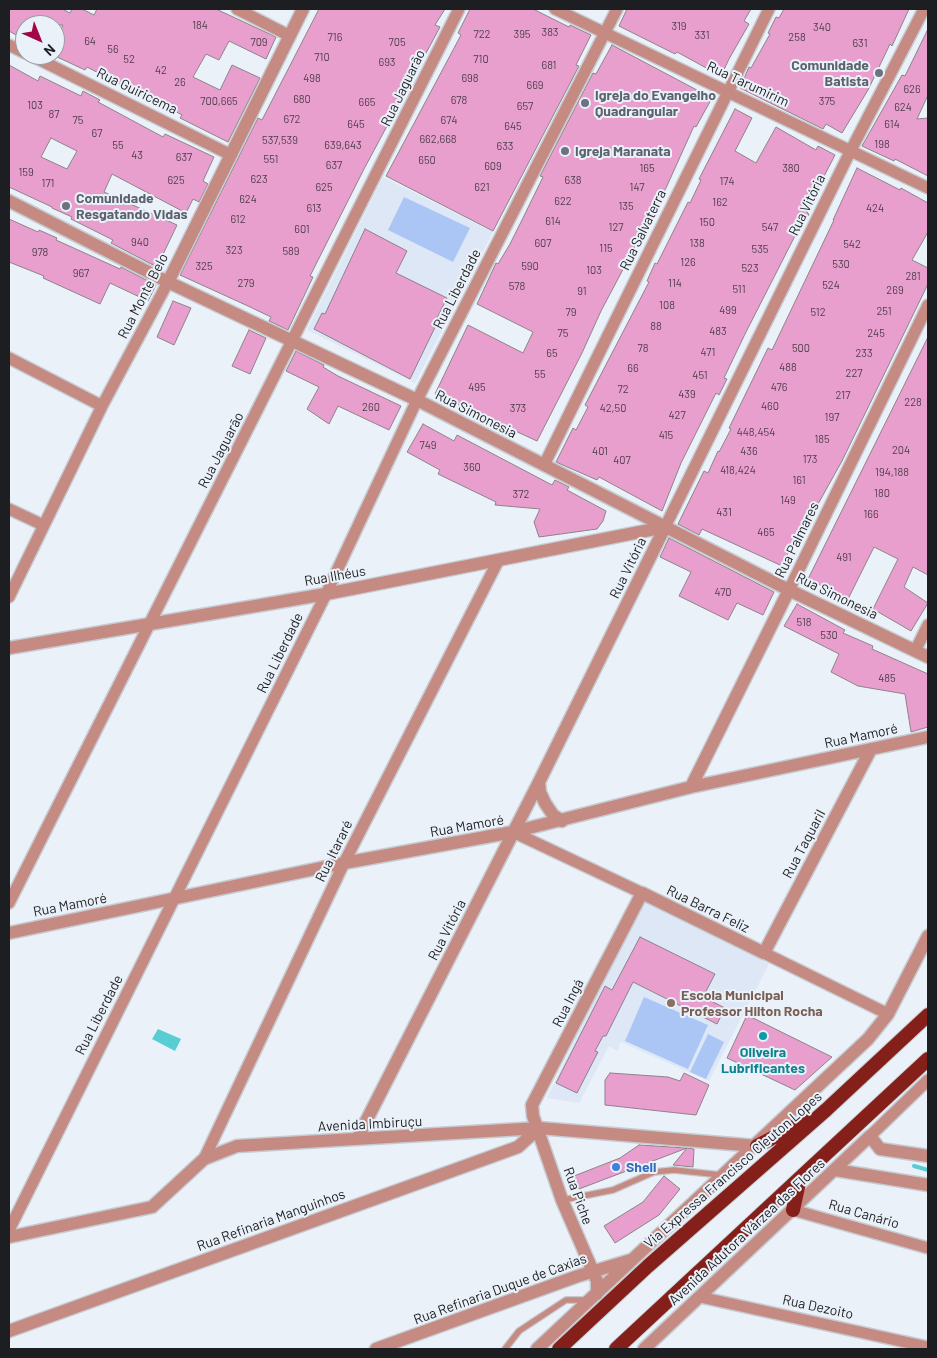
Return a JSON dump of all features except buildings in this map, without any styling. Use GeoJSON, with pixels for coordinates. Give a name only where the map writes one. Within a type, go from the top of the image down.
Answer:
{"type":"FeatureCollection","features":[{"type":"Feature","properties":{"kind":"highway","name":"Via Expressa Francisco Cleuton Lopes"},"geometry":{"type":"LineString","coordinates":[[559,1349],[648,1266],[826,1110],[928,1015]]}},
{"type":"Feature","properties":{"kind":"highway"},"geometry":{"type":"LineString","coordinates":[[616,1349],[928,1059]]}},
{"type":"Feature","properties":{"kind":"highway"},"geometry":{"type":"LineString","coordinates":[[757,1146],[826,1110]]}},
{"type":"Feature","properties":{"kind":"highway"},"geometry":{"type":"LineString","coordinates":[[792,1210],[800,1178]]}},
{"type":"Feature","properties":{"kind":"street"},"geometry":{"type":"LineString","coordinates":[[237,9],[290,36]]}},
{"type":"Feature","properties":{"kind":"street","name":"Rua Monte Belo"},"geometry":{"type":"LineString","coordinates":[[9,597],[102,406],[168,282],[303,9]]}},
{"type":"Feature","properties":{"kind":"street","name":"Rua Jaguarão"},"geometry":{"type":"LineString","coordinates":[[9,903],[293,341],[458,9]]}},
{"type":"Feature","properties":{"kind":"street","name":"Rua Tarumirim"},"geometry":{"type":"LineString","coordinates":[[555,9],[928,188]]}},
{"type":"Feature","properties":{"kind":"street","name":"Rua Liberdade"},"geometry":{"type":"LineString","coordinates":[[9,1230],[326,594],[417,400],[617,9]]}},
{"type":"Feature","properties":{"kind":"street","name":"Rua Salvaterra"},"geometry":{"type":"LineString","coordinates":[[544,465],[769,9]]}},
{"type":"Feature","properties":{"kind":"street","name":"Rua Vitória"},"geometry":{"type":"LineString","coordinates":[[357,1140],[539,782],[851,150],[924,9]]}},
{"type":"Feature","properties":{"kind":"street","name":"Rua Guiricema"},"geometry":{"type":"LineString","coordinates":[[50,65],[231,155]]}},
{"type":"Feature","properties":{"kind":"street","name":"Rua Simonesia"},"geometry":{"type":"LineString","coordinates":[[9,201],[168,282],[417,400],[544,465],[632,514],[665,527],[789,590],[928,657]]}},
{"type":"Feature","properties":{"kind":"street","name":"Rua Palmares"},"geometry":{"type":"LineString","coordinates":[[691,787],[928,305]]}},
{"type":"Feature","properties":{"kind":"street"},"geometry":{"type":"LineString","coordinates":[[9,358],[102,406]]}},
{"type":"Feature","properties":{"kind":"street"},"geometry":{"type":"LineString","coordinates":[[9,509],[43,525]]}},
{"type":"Feature","properties":{"kind":"street"},"geometry":{"type":"LineString","coordinates":[[632,514],[648,546],[650,558]]}},
{"type":"Feature","properties":{"kind":"street"},"geometry":{"type":"LineString","coordinates":[[625,536],[634,526],[632,514]]}},
{"type":"Feature","properties":{"kind":"street","name":"Rua Ilhéus"},"geometry":{"type":"LineString","coordinates":[[9,648],[326,594],[665,527]]}},
{"type":"Feature","properties":{"kind":"street","name":"Rua Itararé"},"geometry":{"type":"LineString","coordinates":[[204,1159],[344,863],[498,561]]}},
{"type":"Feature","properties":{"kind":"street"},"geometry":{"type":"LineString","coordinates":[[915,651],[928,625]]}},
{"type":"Feature","properties":{"kind":"street","name":"Rua Mamoré"},"geometry":{"type":"LineString","coordinates":[[9,933],[344,863],[562,822],[691,787],[928,737]]}},
{"type":"Feature","properties":{"kind":"street","name":"Rua Taquaril"},"geometry":{"type":"LineString","coordinates":[[764,953],[871,749]]}},
{"type":"Feature","properties":{"kind":"street"},"geometry":{"type":"LineString","coordinates":[[539,782],[540,792],[545,803],[553,815],[562,822]]}},
{"type":"Feature","properties":{"kind":"street","name":"Rua Barra Feliz"},"geometry":{"type":"LineString","coordinates":[[513,832],[888,1014]]}},
{"type":"Feature","properties":{"kind":"street","name":"Rua Ingá"},"geometry":{"type":"LineString","coordinates":[[539,1128],[533,1116],[532,1105],[642,893]]}},
{"type":"Feature","properties":{"kind":"street"},"geometry":{"type":"LineString","coordinates":[[537,1349],[757,1146],[868,1039],[888,1014],[928,936]]}},
{"type":"Feature","properties":{"kind":"street"},"geometry":{"type":"LineString","coordinates":[[928,1080],[870,1136],[880,1148],[928,1156]]}},
{"type":"Feature","properties":{"kind":"street","name":"Avenida Imbiruçu"},"geometry":{"type":"LineString","coordinates":[[9,1237],[152,1207],[204,1159],[237,1146],[539,1128],[757,1146]]}},
{"type":"Feature","properties":{"kind":"street","name":"Rua Piche"},"geometry":{"type":"LineString","coordinates":[[539,1128],[562,1200],[597,1281],[593,1297]]}},
{"type":"Feature","properties":{"kind":"street","name":"Rua Refinaria Manguinhos"},"geometry":{"type":"LineString","coordinates":[[9,1331],[518,1147],[539,1128]]}},
{"type":"Feature","properties":{"kind":"street","name":"Avenida Adutora Várzea das Flores"},"geometry":{"type":"LineString","coordinates":[[644,1349],[870,1136]]}},
{"type":"Feature","properties":{"kind":"street"},"geometry":{"type":"LineString","coordinates":[[835,1170],[928,1185]]}},
{"type":"Feature","properties":{"kind":"street","name":"Rua Canário"},"geometry":{"type":"LineString","coordinates":[[792,1210],[928,1248]]}},
{"type":"Feature","properties":{"kind":"street","name":"Rua Refinaria Duque de Caxias"},"geometry":{"type":"LineString","coordinates":[[376,1349],[592,1272],[634,1260]]}},
{"type":"Feature","properties":{"kind":"street","name":"Rua Dezoito"},"geometry":{"type":"LineString","coordinates":[[700,1297],[928,1347]]}},
{"type":"Feature","properties":{"kind":"lane"},"geometry":{"type":"LineString","coordinates":[[562,1200],[613,1190],[654,1172],[674,1170],[725,1175]]}},
{"type":"Feature","properties":{"kind":"lane"},"geometry":{"type":"LineString","coordinates":[[505,1349],[519,1331],[566,1300],[593,1297]]}},
{"type":"Feature","properties":{"kind":"shaded area"},"geometry":{"type":"Polygon","coordinates":[[[383,177],[493,232],[415,383],[307,330],[383,177]]]}},
{"type":"Feature","properties":{"kind":"shaded area"},"geometry":{"type":"Polygon","coordinates":[[[404,197],[470,228],[453,262],[388,230],[404,197]]]}},
{"type":"Feature","properties":{"kind":"shaded area","name":"Escola Municipal Professor Hilton Rocha"},"geometry":{"type":"Polygon","coordinates":[[[643,898],[769,964],[709,1081],[621,1042],[617,1051],[609,1046],[579,1103],[547,1098],[643,898]]]}},
{"type":"Feature","properties":{"kind":"shaded area"},"geometry":{"type":"Polygon","coordinates":[[[644,997],[708,1025],[688,1069],[625,1041],[644,997]]]}},
{"type":"Feature","properties":{"kind":"shaded area"},"geometry":{"type":"Polygon","coordinates":[[[158,1029],[181,1039],[175,1051],[152,1039],[158,1029]]]}},
{"type":"Feature","properties":{"kind":"shaded area"},"geometry":{"type":"Polygon","coordinates":[[[708,1034],[724,1042],[706,1079],[690,1072],[708,1034]]]}},
{"type":"Feature","properties":{"kind":"waterway"},"geometry":{"type":"LineString","coordinates":[[914,1166],[928,1170]]}},
{"type":"Feature","properties":{"kind":"place","name":"Comunidade Batista"},"geometry":{"type":"Point","coordinates":[879,73]}},
{"type":"Feature","properties":{"kind":"place","name":"Igreja do Evangelho Quadrangular"},"geometry":{"type":"Point","coordinates":[585,103]}},
{"type":"Feature","properties":{"kind":"place","name":"Igreja Maranata"},"geometry":{"type":"Point","coordinates":[565,151]}},
{"type":"Feature","properties":{"kind":"place","name":"Comunidade Resgatando Vidas"},"geometry":{"type":"Point","coordinates":[66,206]}},
{"type":"Feature","properties":{"kind":"place","name":"Escola Municipal Professor Hilton Rocha"},"geometry":{"type":"Point","coordinates":[671,1003]}},
{"type":"Feature","properties":{"kind":"place","name":"Oliveira Lubrificantes"},"geometry":{"type":"Point","coordinates":[763,1036]}},
{"type":"Feature","properties":{"kind":"place","name":"Shell"},"geometry":{"type":"Point","coordinates":[616,1167]}}]}
